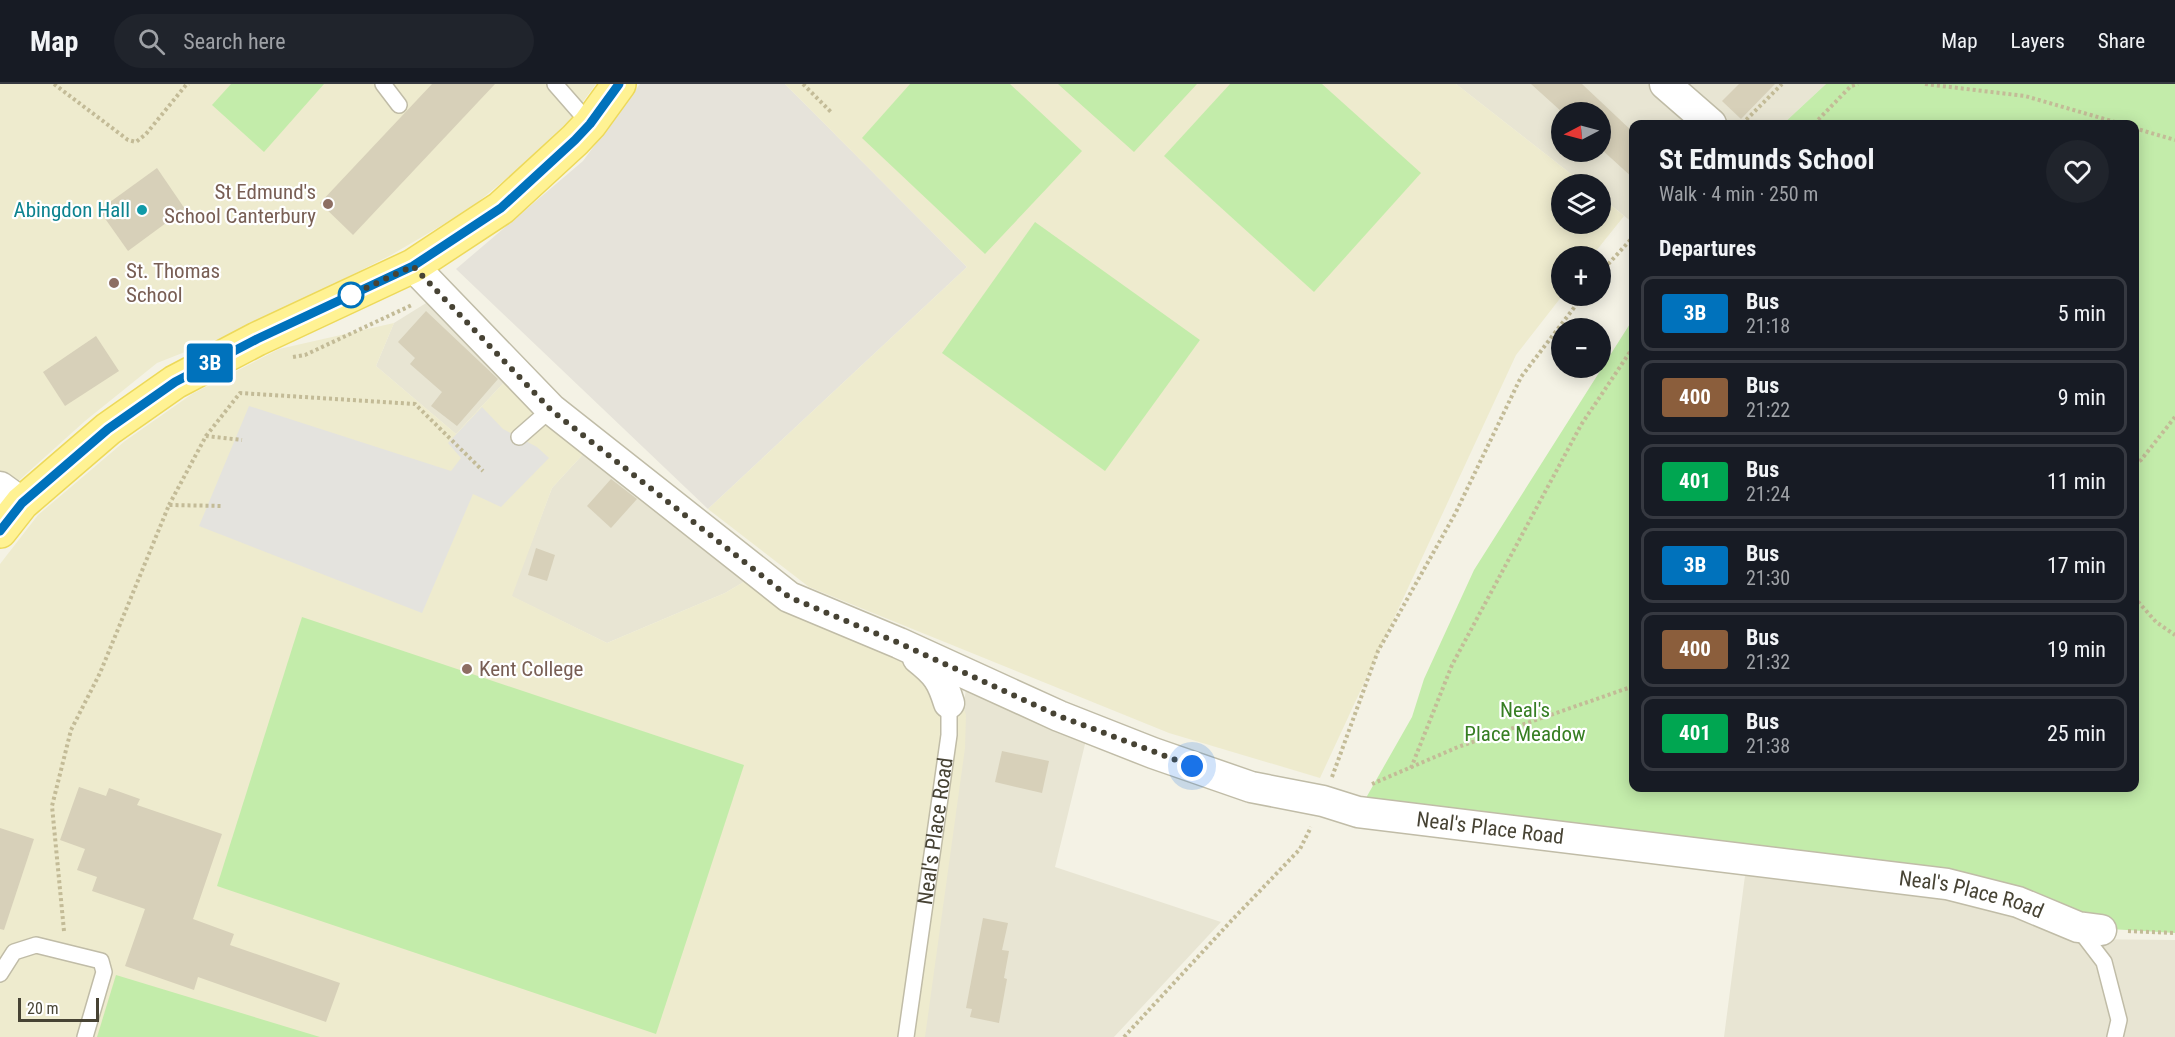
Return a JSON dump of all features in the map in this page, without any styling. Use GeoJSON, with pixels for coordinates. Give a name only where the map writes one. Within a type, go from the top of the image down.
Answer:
{"type":"FeatureCollection","features":[{"type":"Feature","properties":{"kind":"main road"},"geometry":{"type":"LineString","coordinates":[[0,531],[11,495],[175,382],[257,339],[413,266],[501,208],[543,171],[590,124],[619,84]]}},
{"type":"Feature","properties":{"kind":"street"},"geometry":{"type":"LineString","coordinates":[[1665,84],[1706,120]]}},
{"type":"Feature","properties":{"kind":"street","name":"Neal's Place Road"},"geometry":{"type":"LineString","coordinates":[[413,266],[551,410],[789,597],[899,643],[1059,716],[1251,787],[1323,801],[1358,812],[1947,884],[2018,902],[2089,928]]}},
{"type":"Feature","properties":{"kind":"street","name":"Neal's Place Road"},"geometry":{"type":"LineString","coordinates":[[899,643],[934,670],[943,683],[949,703]]}},
{"type":"Feature","properties":{"kind":"lane"},"geometry":{"type":"LineString","coordinates":[[383,84],[399,105]]}},
{"type":"Feature","properties":{"kind":"lane"},"geometry":{"type":"LineString","coordinates":[[555,84],[590,124]]}},
{"type":"Feature","properties":{"kind":"lane"},"geometry":{"type":"LineString","coordinates":[[519,437],[551,410]]}},
{"type":"Feature","properties":{"kind":"lane","name":"Neal's Place Road"},"geometry":{"type":"LineString","coordinates":[[906,1037],[949,735],[949,703]]}},
{"type":"Feature","properties":{"kind":"lane"},"geometry":{"type":"LineString","coordinates":[[2089,928],[2104,962],[2119,1020],[2115,1037]]}},
{"type":"Feature","properties":{"kind":"lane"},"geometry":{"type":"LineString","coordinates":[[0,974],[14,952],[36,945],[101,961],[104,972],[85,1037]]}},
{"type":"Feature","properties":{"kind":"path"},"geometry":{"type":"LineString","coordinates":[[54,84],[128,140],[135,142],[146,134],[189,84]]}},
{"type":"Feature","properties":{"kind":"path"},"geometry":{"type":"LineString","coordinates":[[802,84],[832,113]]}},
{"type":"Feature","properties":{"kind":"path"},"geometry":{"type":"LineString","coordinates":[[1746,120],[1782,84]]}},
{"type":"Feature","properties":{"kind":"path"},"geometry":{"type":"LineString","coordinates":[[1818,120],[1852,85],[1858,84]]}},
{"type":"Feature","properties":{"kind":"path"},"geometry":{"type":"LineString","coordinates":[[1925,84],[2025,96],[2108,120]]}},
{"type":"Feature","properties":{"kind":"path"},"geometry":{"type":"LineString","coordinates":[[2139,129],[2175,140]]}},
{"type":"Feature","properties":{"kind":"path"},"geometry":{"type":"LineString","coordinates":[[1611,261],[1629,241]]}},
{"type":"Feature","properties":{"kind":"path"},"geometry":{"type":"LineString","coordinates":[[285,359],[305,355],[440,292]]}},
{"type":"Feature","properties":{"kind":"path"},"geometry":{"type":"LineString","coordinates":[[1124,1037],[1300,849],[1323,801],[1378,651],[1455,514],[1521,377],[1575,306]]}},
{"type":"Feature","properties":{"kind":"path"},"geometry":{"type":"LineString","coordinates":[[1411,768],[1452,665],[1581,425],[1629,353]]}},
{"type":"Feature","properties":{"kind":"path"},"geometry":{"type":"LineString","coordinates":[[66,952],[52,806],[71,730],[100,673],[169,505],[206,435],[240,393],[415,404],[483,471]]}},
{"type":"Feature","properties":{"kind":"path"},"geometry":{"type":"LineString","coordinates":[[2139,461],[2175,417]]}},
{"type":"Feature","properties":{"kind":"path"},"geometry":{"type":"LineString","coordinates":[[206,435],[242,440]]}},
{"type":"Feature","properties":{"kind":"path"},"geometry":{"type":"LineString","coordinates":[[169,505],[223,506]]}},
{"type":"Feature","properties":{"kind":"path"},"geometry":{"type":"LineString","coordinates":[[2139,603],[2156,622],[2175,635]]}},
{"type":"Feature","properties":{"kind":"path"},"geometry":{"type":"LineString","coordinates":[[1365,786],[1458,747],[1629,688]]}},
{"type":"Feature","properties":{"kind":"path"},"geometry":{"type":"LineString","coordinates":[[2089,928],[2175,933]]}},
{"type":"Feature","properties":{"kind":"shaded area","name":"St Edmund's School Canterbury"},"geometry":{"type":"Polygon","coordinates":[[[0,84],[596,84],[562,130],[468,210],[391,255],[251,326],[157,363],[85,421],[16,483],[0,472],[0,84]]]}},
{"type":"Feature","properties":{"kind":"shaded area"},"geometry":{"type":"Polygon","coordinates":[[[640,84],[785,84],[967,267],[708,509],[456,269],[583,161],[640,84]]]}},
{"type":"Feature","properties":{"kind":"shaded area"},"geometry":{"type":"Polygon","coordinates":[[[785,84],[1456,84],[1551,158],[1551,162],[1556,162],[1571,174],[1551,174],[1551,234],[1610,234],[1600,246],[1551,246],[1551,306],[1554,306],[1516,355],[1320,778],[1169,733],[809,587],[708,509],[967,267],[785,84]]]}},
{"type":"Feature","properties":{"kind":"shaded area"},"geometry":{"type":"Polygon","coordinates":[[[1456,84],[1826,84],[1787,120],[1629,120],[1629,220],[1611,205],[1611,174],[1571,174],[1556,162],[1611,162],[1611,102],[1551,102],[1551,158],[1456,84]]]}},
{"type":"Feature","properties":{"kind":"shaded area"},"geometry":{"type":"Polygon","coordinates":[[[1611,205],[1624,216],[1611,232],[1611,205]]]}},
{"type":"Feature","properties":{"kind":"shaded area"},"geometry":{"type":"Polygon","coordinates":[[[431,300],[508,378],[456,434],[376,366],[394,323],[431,300]]]}},
{"type":"Feature","properties":{"kind":"shaded area","name":"Kent College"},"geometry":{"type":"Polygon","coordinates":[[[394,323],[376,366],[456,434],[508,378],[587,450],[552,488],[512,596],[607,643],[725,593],[747,580],[916,656],[960,695],[966,715],[965,748],[925,1037],[0,1037],[0,564],[38,515],[125,441],[192,394],[279,349],[394,323]]]}},
{"type":"Feature","properties":{"kind":"shaded area"},"geometry":{"type":"Polygon","coordinates":[[[249,406],[451,471],[461,458],[448,443],[482,407],[503,429],[537,447],[549,458],[501,507],[473,494],[422,613],[199,526],[249,406]]]}},
{"type":"Feature","properties":{"kind":"shaded area"},"geometry":{"type":"Polygon","coordinates":[[[587,450],[747,580],[725,593],[607,643],[511,596],[552,488],[587,450]]]}},
{"type":"Feature","properties":{"kind":"shaded area"},"geometry":{"type":"Polygon","coordinates":[[[966,689],[1087,736],[1055,867],[1221,922],[1114,1037],[914,1037],[966,689]]]}},
{"type":"Feature","properties":{"kind":"shaded area"},"geometry":{"type":"Polygon","coordinates":[[[1746,868],[1976,898],[2073,939],[2175,940],[2175,1037],[1724,1037],[1746,868]]]}},
{"type":"Feature","properties":{"kind":"green space"},"geometry":{"type":"Polygon","coordinates":[[[231,84],[324,84],[264,152],[212,105],[231,84]]]}},
{"type":"Feature","properties":{"kind":"green space"},"geometry":{"type":"Polygon","coordinates":[[[910,84],[1010,84],[1082,151],[985,254],[862,138],[910,84]]]}},
{"type":"Feature","properties":{"kind":"green space"},"geometry":{"type":"Polygon","coordinates":[[[1058,84],[1197,84],[1134,152],[1058,84]]]}},
{"type":"Feature","properties":{"kind":"green space"},"geometry":{"type":"Polygon","coordinates":[[[1230,84],[1322,84],[1421,173],[1314,292],[1164,156],[1230,84]]]}},
{"type":"Feature","properties":{"kind":"green space","name":"Neal's Place Meadow"},"geometry":{"type":"Polygon","coordinates":[[[1826,84],[2175,84],[2175,933],[2078,927],[2018,902],[1358,812],[1412,717],[1424,679],[1474,570],[1596,378],[1611,378],[1611,354],[1629,325],[1629,792],[2139,792],[2139,120],[1787,120],[1826,84]]]}},
{"type":"Feature","properties":{"kind":"green space"},"geometry":{"type":"Polygon","coordinates":[[[1035,222],[1200,340],[1105,471],[942,353],[1035,222]]]}},
{"type":"Feature","properties":{"kind":"green space"},"geometry":{"type":"Polygon","coordinates":[[[302,617],[744,765],[656,1034],[217,886],[302,617]]]}},
{"type":"Feature","properties":{"kind":"green space"},"geometry":{"type":"Polygon","coordinates":[[[116,975],[320,1037],[97,1037],[116,975]]]}},
{"type":"Feature","properties":{"kind":"building"},"geometry":{"type":"Polygon","coordinates":[[[432,84],[495,84],[353,235],[320,203],[432,84]]]}},
{"type":"Feature","properties":{"kind":"building"},"geometry":{"type":"Polygon","coordinates":[[[1531,84],[1582,84],[1601,102],[1551,102],[1531,84]]]}},
{"type":"Feature","properties":{"kind":"building"},"geometry":{"type":"Polygon","coordinates":[[[1739,84],[1775,84],[1741,119],[1722,101],[1739,84]]]}},
{"type":"Feature","properties":{"kind":"building"},"geometry":{"type":"Polygon","coordinates":[[[1611,111],[1629,128],[1629,174],[1611,158],[1611,111]]]}},
{"type":"Feature","properties":{"kind":"building","name":"Abingdon Hall"},"geometry":{"type":"Polygon","coordinates":[[[157,168],[185,209],[128,251],[99,210],[157,168]]]}},
{"type":"Feature","properties":{"kind":"building"},"geometry":{"type":"Polygon","coordinates":[[[426,311],[498,379],[457,426],[431,406],[442,392],[410,364],[415,358],[398,342],[426,311]]]}},
{"type":"Feature","properties":{"kind":"building"},"geometry":{"type":"Polygon","coordinates":[[[96,336],[119,371],[65,406],[43,372],[96,336]]]}},
{"type":"Feature","properties":{"kind":"building"},"geometry":{"type":"Polygon","coordinates":[[[611,479],[637,499],[611,528],[587,506],[611,479]]]}},
{"type":"Feature","properties":{"kind":"building"},"geometry":{"type":"Polygon","coordinates":[[[536,548],[555,555],[547,581],[528,575],[536,548]]]}},
{"type":"Feature","properties":{"kind":"building"},"geometry":{"type":"Polygon","coordinates":[[[1002,751],[1049,761],[1042,793],[995,782],[1002,751]]]}},
{"type":"Feature","properties":{"kind":"building"},"geometry":{"type":"Polygon","coordinates":[[[79,787],[106,796],[109,788],[140,799],[137,805],[222,834],[193,919],[234,934],[230,945],[340,983],[326,1022],[198,977],[194,990],[125,966],[145,909],[92,891],[97,877],[77,870],[85,849],[60,840],[79,787]]]}},
{"type":"Feature","properties":{"kind":"building"},"geometry":{"type":"Polygon","coordinates":[[[0,828],[34,839],[4,930],[0,929],[0,828]]]}},
{"type":"Feature","properties":{"kind":"building"},"geometry":{"type":"Polygon","coordinates":[[[983,918],[1008,923],[1002,950],[1009,951],[1004,978],[1007,979],[999,1023],[970,1017],[972,1009],[966,1008],[983,918]]]}},
{"type":"Feature","properties":{"kind":"bus line","name":"3B"},"geometry":{"type":"LineString","coordinates":[[0,531],[22,503],[108,429],[175,382],[257,339],[413,266],[501,208],[575,140],[590,124],[619,84]]}},
{"type":"Feature","properties":{"kind":"place","name":"St Edmund's School Canterbury"},"geometry":{"type":"Point","coordinates":[328,204]}},
{"type":"Feature","properties":{"kind":"place","name":"Abingdon Hall"},"geometry":{"type":"Point","coordinates":[142,210]}},
{"type":"Feature","properties":{"kind":"place","name":"St. Thomas School"},"geometry":{"type":"Point","coordinates":[114,283]}},
{"type":"Feature","properties":{"kind":"place","name":"Kent College"},"geometry":{"type":"Point","coordinates":[467,669]}},
{"type":"Feature","properties":{"kind":"route"},"geometry":{"type":"LineString","coordinates":[[351,295],[349,296],[413,266],[551,410],[789,597],[899,643],[1059,716],[1192,766]]}}]}
